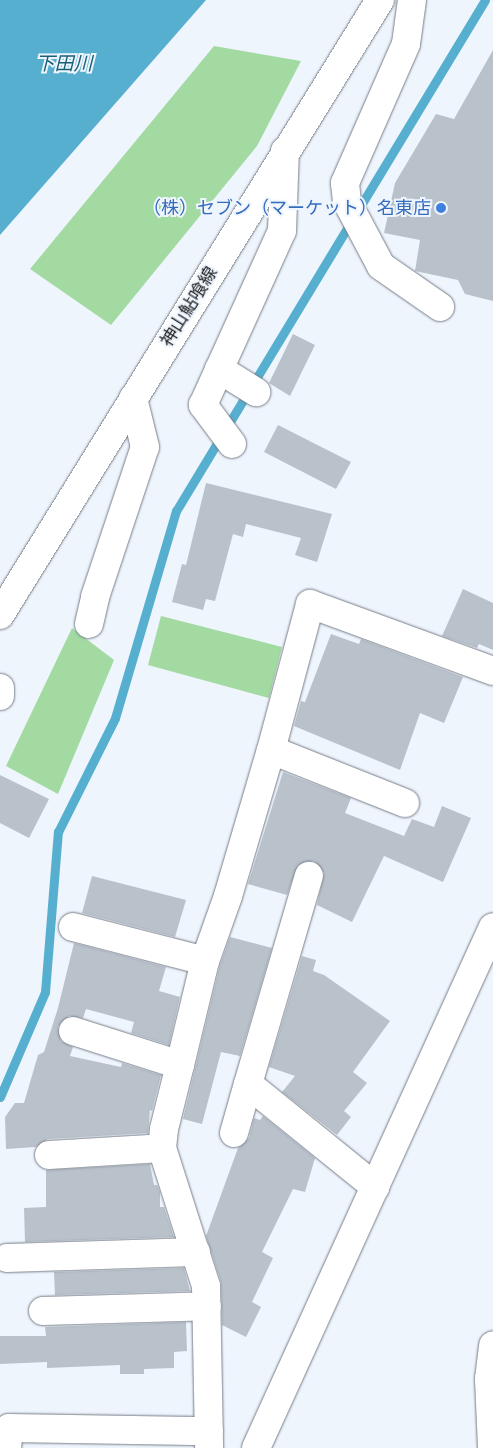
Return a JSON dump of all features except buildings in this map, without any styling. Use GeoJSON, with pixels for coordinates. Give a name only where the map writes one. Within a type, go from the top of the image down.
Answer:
{"type":"FeatureCollection","features":[{"type":"Feature","properties":{"kind":"street","name":"神山鮎喰線"},"geometry":{"type":"LineString","coordinates":[[0,615],[380,0]]}},
{"type":"Feature","properties":{"kind":"street"},"geometry":{"type":"LineString","coordinates":[[412,0],[406,44],[345,183],[347,202],[381,266],[440,306]]}},
{"type":"Feature","properties":{"kind":"street"},"geometry":{"type":"LineString","coordinates":[[232,444],[204,405],[282,231],[285,151]]}},
{"type":"Feature","properties":{"kind":"street"},"geometry":{"type":"LineString","coordinates":[[219,369],[256,392]]}},
{"type":"Feature","properties":{"kind":"street"},"geometry":{"type":"LineString","coordinates":[[89,624],[95,597],[145,447],[133,398]]}},
{"type":"Feature","properties":{"kind":"street"},"geometry":{"type":"LineString","coordinates":[[7,1448],[9,1428],[209,1440],[206,1286],[162,1148],[164,1129],[205,961],[228,896],[271,750],[310,604],[493,671]]}},
{"type":"Feature","properties":{"kind":"street"},"geometry":{"type":"LineString","coordinates":[[0,688],[0,696]]}},
{"type":"Feature","properties":{"kind":"street"},"geometry":{"type":"LineString","coordinates":[[271,750],[404,803]]}},
{"type":"Feature","properties":{"kind":"street"},"geometry":{"type":"LineString","coordinates":[[234,1133],[309,876]]}},
{"type":"Feature","properties":{"kind":"street"},"geometry":{"type":"LineString","coordinates":[[256,1448],[493,926]]}},
{"type":"Feature","properties":{"kind":"street"},"geometry":{"type":"LineString","coordinates":[[73,927],[205,961]]}},
{"type":"Feature","properties":{"kind":"street"},"geometry":{"type":"LineString","coordinates":[[73,1031],[180,1065]]}},
{"type":"Feature","properties":{"kind":"street"},"geometry":{"type":"LineString","coordinates":[[248,1084],[375,1187]]}},
{"type":"Feature","properties":{"kind":"street"},"geometry":{"type":"LineString","coordinates":[[49,1155],[162,1148]]}},
{"type":"Feature","properties":{"kind":"street"},"geometry":{"type":"LineString","coordinates":[[7,1258],[196,1252]]}},
{"type":"Feature","properties":{"kind":"street"},"geometry":{"type":"LineString","coordinates":[[43,1311],[207,1306]]}},
{"type":"Feature","properties":{"kind":"street"},"geometry":{"type":"LineString","coordinates":[[492,1448],[489,1379],[493,1345]]}},
{"type":"Feature","properties":{"kind":"green space"},"geometry":{"type":"Polygon","coordinates":[[[214,46],[301,61],[257,146],[111,325],[30,269],[214,46]]]}},
{"type":"Feature","properties":{"kind":"green space"},"geometry":{"type":"Polygon","coordinates":[[[161,616],[282,647],[269,698],[148,665],[161,616]]]}},
{"type":"Feature","properties":{"kind":"green space"},"geometry":{"type":"Polygon","coordinates":[[[72,628],[114,660],[58,794],[6,766],[72,628]]]}},
{"type":"Feature","properties":{"kind":"water","name":"下田川"},"geometry":{"type":"Polygon","coordinates":[[[0,0],[206,0],[0,235],[0,0]]]}},
{"type":"Feature","properties":{"kind":"waterway"},"geometry":{"type":"LineString","coordinates":[[0,1097],[45,992],[58,832],[115,718],[176,511],[485,0]]}},
{"type":"Feature","properties":{"kind":"place","name":"（株）セブン（マーケット）名東店"},"geometry":{"type":"Point","coordinates":[441,208]}}]}
